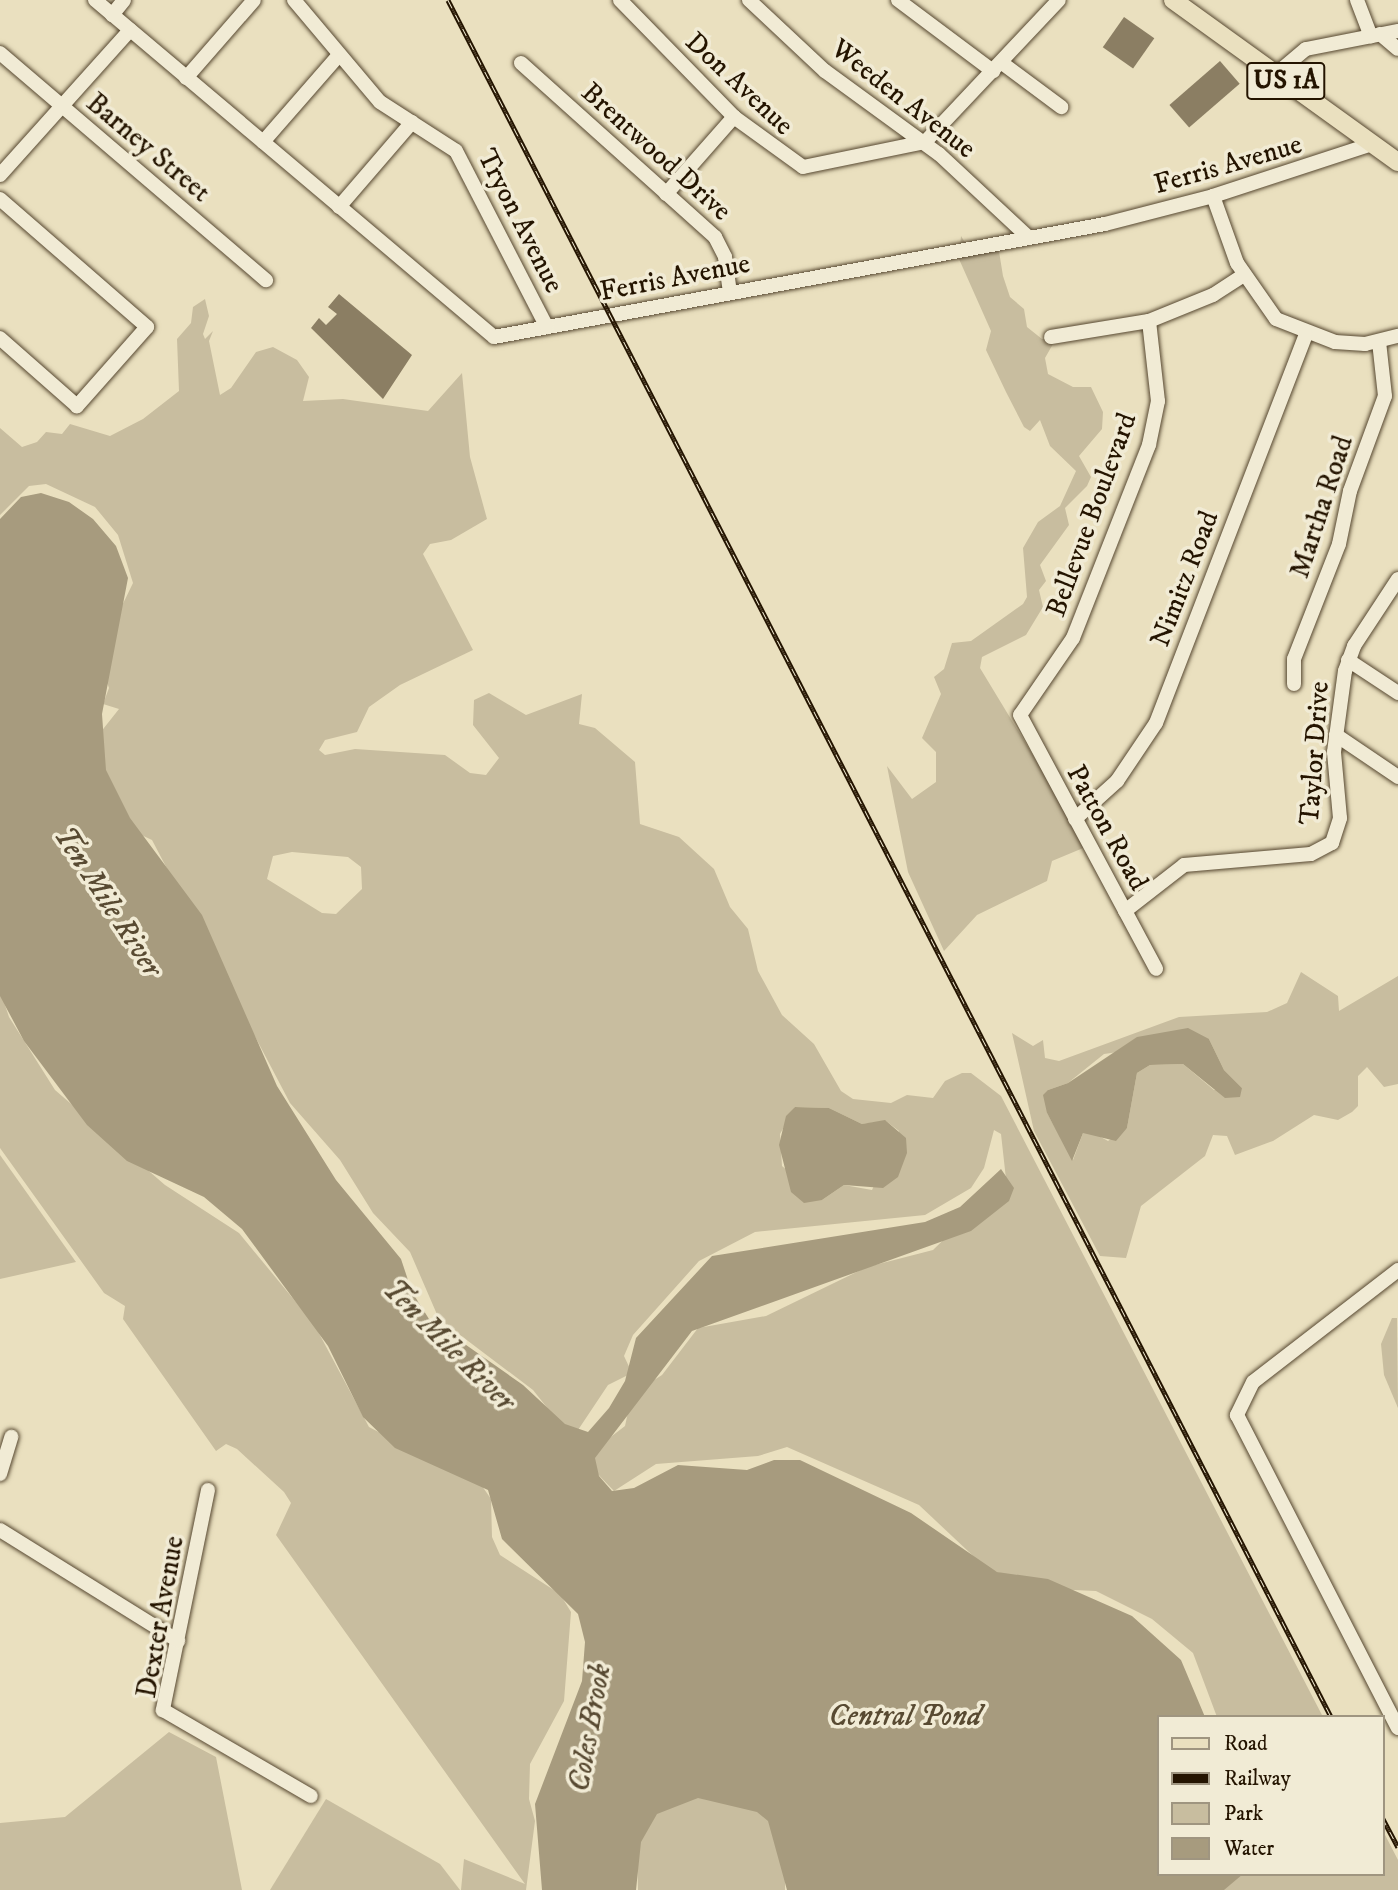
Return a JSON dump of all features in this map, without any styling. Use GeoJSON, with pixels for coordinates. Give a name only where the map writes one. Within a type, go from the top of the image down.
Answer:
{"type":"FeatureCollection","features":[{"type":"Feature","properties":{"kind":"main road","name":"US 1A"},"geometry":{"type":"LineString","coordinates":[[1179,2],[1398,162]]}},
{"type":"Feature","properties":{"kind":"street","name":"Ferris Avenue"},"geometry":{"type":"LineString","coordinates":[[95,0],[486,333],[505,337],[1028,237],[1213,197],[1371,144]]}},
{"type":"Feature","properties":{"kind":"street"},"geometry":{"type":"LineString","coordinates":[[112,15],[124,0]]}},
{"type":"Feature","properties":{"kind":"street"},"geometry":{"type":"LineString","coordinates":[[186,78],[254,0]]}},
{"type":"Feature","properties":{"kind":"street","name":"Tryon Avenue"},"geometry":{"type":"LineString","coordinates":[[294,0],[380,102],[456,151],[547,327]]}},
{"type":"Feature","properties":{"kind":"street","name":"Don Avenue"},"geometry":{"type":"LineString","coordinates":[[620,0],[734,117],[803,167],[925,142]]}},
{"type":"Feature","properties":{"kind":"street","name":"Weeden Avenue"},"geometry":{"type":"LineString","coordinates":[[749,0],[825,71],[925,142],[1028,237]]}},
{"type":"Feature","properties":{"kind":"street"},"geometry":{"type":"LineString","coordinates":[[898,0],[1061,107]]}},
{"type":"Feature","properties":{"kind":"street"},"geometry":{"type":"LineString","coordinates":[[925,142],[1059,0]]}},
{"type":"Feature","properties":{"kind":"street"},"geometry":{"type":"LineString","coordinates":[[1357,0],[1376,35],[1398,49]]}},
{"type":"Feature","properties":{"kind":"street"},"geometry":{"type":"LineString","coordinates":[[0,175],[130,30]]}},
{"type":"Feature","properties":{"kind":"street"},"geometry":{"type":"LineString","coordinates":[[1276,74],[1306,49],[1398,31]]}},
{"type":"Feature","properties":{"kind":"street","name":"Barney Street"},"geometry":{"type":"LineString","coordinates":[[0,53],[266,280]]}},
{"type":"Feature","properties":{"kind":"street"},"geometry":{"type":"LineString","coordinates":[[263,142],[339,55]]}},
{"type":"Feature","properties":{"kind":"street","name":"Brentwood Drive"},"geometry":{"type":"LineString","coordinates":[[521,63],[722,245],[730,293]]}},
{"type":"Feature","properties":{"kind":"street"},"geometry":{"type":"LineString","coordinates":[[666,194],[734,117]]}},
{"type":"Feature","properties":{"kind":"street"},"geometry":{"type":"LineString","coordinates":[[339,207],[412,122]]}},
{"type":"Feature","properties":{"kind":"street"},"geometry":{"type":"LineString","coordinates":[[1213,197],[1244,275],[1266,310],[1306,335],[1342,343],[1379,342],[1398,336]]}},
{"type":"Feature","properties":{"kind":"street"},"geometry":{"type":"LineString","coordinates":[[0,199],[147,327],[81,404],[0,338]]}},
{"type":"Feature","properties":{"kind":"street"},"geometry":{"type":"LineString","coordinates":[[1051,337],[1149,321],[1213,295],[1244,275]]}},
{"type":"Feature","properties":{"kind":"street","name":"Bellevue Boulevard"},"geometry":{"type":"LineString","coordinates":[[1021,709],[1073,638],[1149,445],[1157,401],[1149,321]]}},
{"type":"Feature","properties":{"kind":"street","name":"Nimitz Road"},"geometry":{"type":"LineString","coordinates":[[1075,819],[1117,781],[1156,723],[1306,335]]}},
{"type":"Feature","properties":{"kind":"street","name":"Martha Road"},"geometry":{"type":"LineString","coordinates":[[1294,684],[1294,659],[1339,544],[1350,491],[1385,396],[1379,342]]}},
{"type":"Feature","properties":{"kind":"street","name":"Taylor Drive"},"geometry":{"type":"LineString","coordinates":[[1125,911],[1184,865],[1311,854],[1332,843],[1340,818],[1336,735],[1348,660],[1398,579]]}},
{"type":"Feature","properties":{"kind":"street"},"geometry":{"type":"LineString","coordinates":[[1348,660],[1398,693]]}},
{"type":"Feature","properties":{"kind":"street","name":"Patton Road"},"geometry":{"type":"LineString","coordinates":[[1021,709],[1023,726],[1156,969]]}},
{"type":"Feature","properties":{"kind":"street"},"geometry":{"type":"LineString","coordinates":[[1336,735],[1398,777]]}},
{"type":"Feature","properties":{"kind":"street"},"geometry":{"type":"LineString","coordinates":[[1398,1270],[1253,1382],[1237,1415],[1398,1728]]}},
{"type":"Feature","properties":{"kind":"street"},"geometry":{"type":"LineString","coordinates":[[0,1474],[11,1437]]}},
{"type":"Feature","properties":{"kind":"street","name":"Dexter Avenue"},"geometry":{"type":"LineString","coordinates":[[208,1490],[163,1710],[311,1796]]}},
{"type":"Feature","properties":{"kind":"street"},"geometry":{"type":"LineString","coordinates":[[0,1530],[178,1642]]}},
{"type":"Feature","properties":{"kind":"green space"},"geometry":{"type":"Polygon","coordinates":[[[961,236],[966,244],[997,239],[1003,276],[1010,297],[1024,309],[1027,327],[1042,339],[1057,337],[1045,358],[1048,374],[1073,387],[1091,387],[1103,412],[1102,429],[1079,456],[1091,477],[1087,486],[1065,508],[1069,525],[1040,565],[1046,581],[1039,590],[1043,607],[1026,635],[982,657],[980,668],[1088,846],[1052,861],[1047,881],[977,915],[944,951],[908,872],[887,766],[912,799],[936,782],[936,752],[922,738],[941,694],[934,677],[944,669],[952,643],[971,641],[1023,604],[1027,597],[1023,548],[1038,522],[1060,506],[1076,471],[1050,446],[1040,420],[1030,431],[1024,427],[1006,392],[986,350],[991,331],[959,259],[961,236]]]}},
{"type":"Feature","properties":{"kind":"green space"},"geometry":{"type":"Polygon","coordinates":[[[205,299],[209,316],[203,334],[205,339],[213,331],[209,341],[220,395],[231,388],[256,352],[273,347],[297,360],[309,377],[303,401],[343,399],[428,411],[462,373],[470,457],[487,519],[451,540],[430,544],[423,554],[473,650],[400,685],[369,707],[357,732],[325,740],[319,750],[325,755],[355,749],[445,755],[470,773],[486,775],[499,758],[473,725],[474,700],[489,693],[526,715],[582,694],[579,724],[595,728],[635,762],[640,824],[679,837],[714,869],[730,907],[748,929],[758,971],[782,1015],[814,1044],[841,1091],[853,1099],[891,1103],[907,1095],[933,1098],[945,1081],[962,1073],[971,1073],[1001,1096],[1322,1715],[1216,1715],[1193,1653],[1152,1619],[1096,1591],[1052,1589],[987,1569],[919,1505],[787,1447],[758,1456],[656,1464],[614,1491],[591,1467],[599,1446],[625,1426],[632,1394],[662,1375],[698,1328],[766,1316],[867,1267],[933,1250],[1006,1179],[1001,1134],[994,1130],[984,1168],[971,1188],[925,1215],[755,1232],[699,1261],[633,1335],[624,1356],[632,1373],[608,1385],[576,1433],[557,1420],[533,1390],[439,1319],[410,1252],[373,1213],[340,1160],[290,1103],[152,840],[120,825],[96,738],[119,709],[103,704],[109,688],[103,671],[117,616],[133,583],[118,535],[95,507],[46,484],[29,486],[0,515],[0,428],[22,447],[37,442],[46,432],[62,434],[70,424],[110,436],[143,419],[179,391],[177,339],[191,323],[193,307],[205,299]],[[292,852],[273,856],[267,879],[322,913],[336,914],[362,889],[361,867],[348,857],[292,852]],[[795,1107],[780,1134],[782,1166],[822,1200],[844,1185],[872,1190],[899,1131],[886,1121],[862,1124],[829,1108],[795,1107]]]}},
{"type":"Feature","properties":{"kind":"green space"},"geometry":{"type":"Polygon","coordinates":[[[1301,972],[1338,996],[1339,1011],[1398,976],[1398,1084],[1384,1087],[1367,1067],[1358,1076],[1358,1106],[1352,1112],[1338,1120],[1314,1115],[1273,1141],[1235,1155],[1227,1136],[1213,1135],[1205,1156],[1141,1206],[1126,1258],[1100,1256],[1034,1131],[1012,1033],[1033,1046],[1043,1040],[1045,1058],[1059,1061],[1179,1017],[1267,1012],[1287,1003],[1301,972]],[[1209,1039],[1104,1054],[1068,1083],[1048,1090],[1047,1113],[1073,1160],[1083,1133],[1090,1131],[1108,1141],[1127,1128],[1137,1073],[1150,1065],[1183,1064],[1214,1090],[1242,1088],[1224,1070],[1209,1039]]]}},
{"type":"Feature","properties":{"kind":"green space"},"geometry":{"type":"Polygon","coordinates":[[[0,990],[9,1017],[55,1090],[165,1185],[239,1233],[314,1324],[369,1427],[482,1486],[491,1499],[492,1537],[500,1555],[560,1594],[571,1612],[564,1701],[530,1764],[529,1799],[535,1821],[526,1890],[461,1890],[464,1859],[525,1884],[276,1535],[291,1503],[284,1492],[237,1449],[226,1444],[216,1451],[123,1319],[125,1306],[104,1293],[0,1148],[0,990]]]}},
{"type":"Feature","properties":{"kind":"green space"},"geometry":{"type":"Polygon","coordinates":[[[0,1155],[76,1262],[0,1279],[0,1155]]]}},
{"type":"Feature","properties":{"kind":"green space"},"geometry":{"type":"Polygon","coordinates":[[[1392,1318],[1397,1318],[1398,1408],[1384,1375],[1381,1344],[1392,1318]]]}},
{"type":"Feature","properties":{"kind":"green space"},"geometry":{"type":"Polygon","coordinates":[[[169,1732],[216,1757],[242,1890],[0,1890],[0,1823],[65,1817],[169,1732]]]}},
{"type":"Feature","properties":{"kind":"green space"},"geometry":{"type":"Polygon","coordinates":[[[696,1789],[766,1813],[785,1860],[785,1890],[638,1890],[637,1839],[648,1810],[696,1789]]]}},
{"type":"Feature","properties":{"kind":"green space"},"geometry":{"type":"Polygon","coordinates":[[[326,1799],[440,1864],[460,1890],[270,1890],[326,1799]]]}},
{"type":"Feature","properties":{"kind":"green space"},"geometry":{"type":"Polygon","coordinates":[[[1384,1833],[1398,1860],[1398,1890],[1216,1890],[1220,1876],[1384,1876],[1384,1833]]]}},
{"type":"Feature","properties":{"kind":"water","name":"Central Pond"},"geometry":{"type":"Polygon","coordinates":[[[41,493],[69,502],[93,519],[116,546],[128,578],[102,714],[106,770],[130,818],[202,915],[277,1086],[336,1180],[401,1259],[412,1292],[429,1319],[523,1385],[565,1424],[588,1432],[609,1408],[625,1381],[636,1338],[712,1256],[925,1222],[960,1207],[1001,1169],[1014,1188],[1009,1201],[971,1231],[692,1331],[595,1458],[599,1476],[612,1491],[634,1488],[678,1465],[747,1470],[774,1460],[800,1460],[911,1513],[997,1572],[1048,1579],[1132,1616],[1181,1660],[1204,1715],[1156,1715],[1156,1876],[1241,1876],[1224,1890],[787,1890],[768,1821],[757,1812],[698,1798],[657,1814],[641,1842],[636,1890],[542,1890],[535,1804],[582,1681],[585,1642],[578,1614],[502,1539],[488,1490],[395,1448],[363,1417],[328,1346],[242,1229],[204,1197],[127,1161],[87,1125],[24,1041],[0,996],[0,519],[21,497],[41,493]]]}},
{"type":"Feature","properties":{"kind":"water"},"geometry":{"type":"Polygon","coordinates":[[[1188,1028],[1209,1039],[1224,1070],[1242,1088],[1240,1097],[1225,1098],[1183,1064],[1150,1065],[1137,1073],[1127,1128],[1116,1141],[1083,1133],[1072,1161],[1047,1113],[1043,1095],[1048,1090],[1068,1083],[1137,1037],[1188,1028]]]}},
{"type":"Feature","properties":{"kind":"water"},"geometry":{"type":"Polygon","coordinates":[[[795,1107],[829,1108],[862,1124],[885,1120],[906,1138],[907,1153],[898,1177],[883,1188],[844,1185],[822,1200],[804,1203],[791,1192],[779,1145],[786,1116],[795,1107]]]}},
{"type":"Feature","properties":{"kind":"building"},"geometry":{"type":"Polygon","coordinates":[[[1124,17],[1154,38],[1133,69],[1103,47],[1124,17]]]}},
{"type":"Feature","properties":{"kind":"building"},"geometry":{"type":"Polygon","coordinates":[[[1220,61],[1240,84],[1189,128],[1169,105],[1220,61]]]}},
{"type":"Feature","properties":{"kind":"building"},"geometry":{"type":"Polygon","coordinates":[[[339,294],[412,355],[383,399],[311,328],[319,318],[326,325],[337,314],[328,307],[339,294]]]}},
{"type":"Feature","properties":{"kind":"railway"},"geometry":{"type":"LineString","coordinates":[[448,0],[1330,1715]]}},
{"type":"Feature","properties":{"kind":"railway"},"geometry":{"type":"LineString","coordinates":[[1384,1821],[1398,1847]]}},
{"type":"Feature","properties":{"kind":"water label","name":"Ten Mile River"},"geometry":{"type":"Point","coordinates":[107,902]}},
{"type":"Feature","properties":{"kind":"water label","name":"Ten Mile River"},"geometry":{"type":"Point","coordinates":[448,1346]}},
{"type":"Feature","properties":{"kind":"water label","name":"Coles Brook"},"geometry":{"type":"Point","coordinates":[591,1728]}}]}
